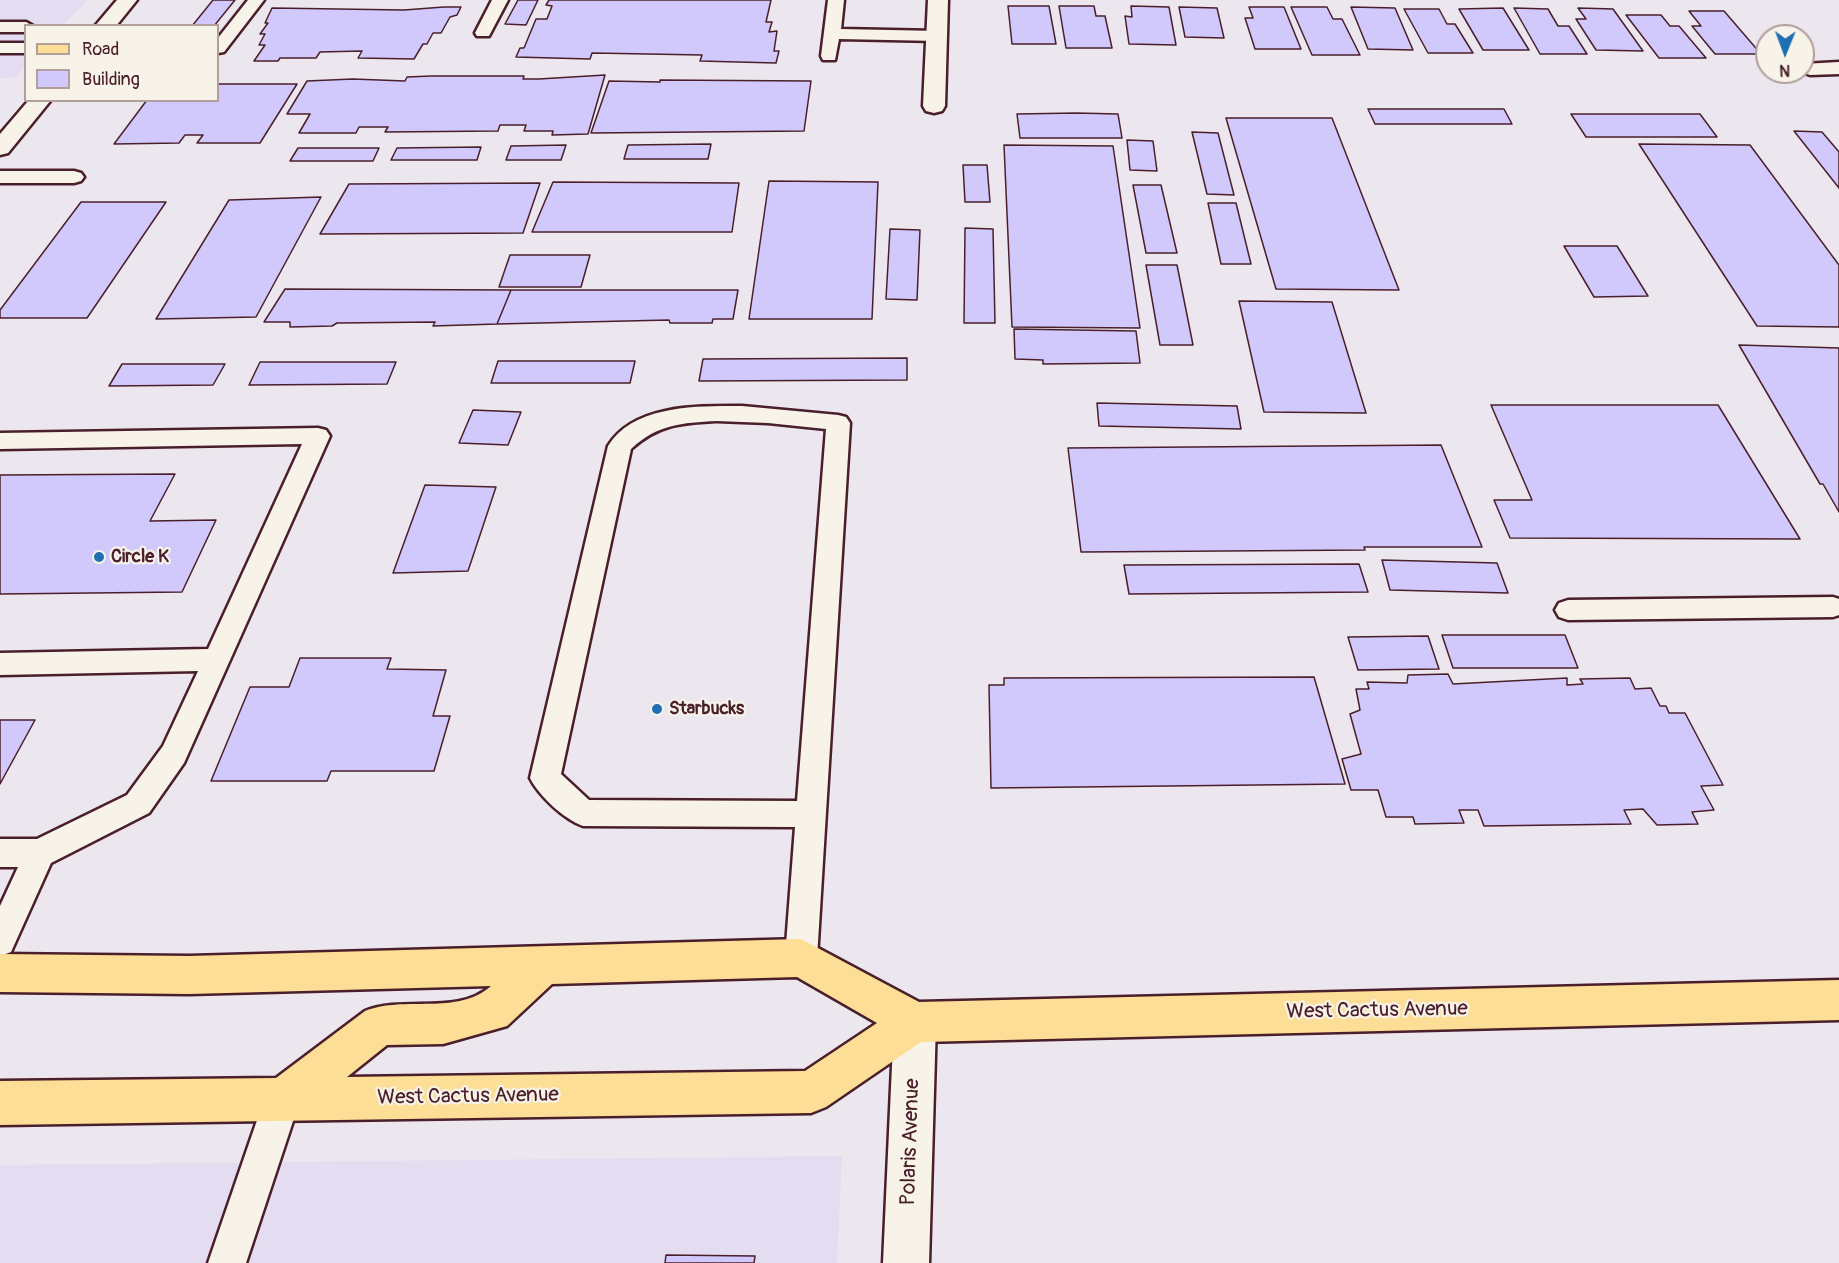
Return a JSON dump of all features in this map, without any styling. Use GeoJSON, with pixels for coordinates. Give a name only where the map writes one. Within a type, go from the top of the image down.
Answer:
{"type":"FeatureCollection","features":[{"type":"Feature","properties":{"kind":"main road"},"geometry":{"type":"LineString","coordinates":[[0,973],[189,975],[801,958],[915,1022]]}},
{"type":"Feature","properties":{"kind":"main road"},"geometry":{"type":"LineString","coordinates":[[282,1100],[380,1025],[443,1024],[492,1012],[544,965]]}},
{"type":"Feature","properties":{"kind":"main road","name":"West Cactus Avenue"},"geometry":{"type":"LineString","coordinates":[[0,1103],[811,1092],[915,1022],[1839,1000]]}},
{"type":"Feature","properties":{"kind":"street"},"geometry":{"type":"LineString","coordinates":[[107,24],[127,0]]}},
{"type":"Feature","properties":{"kind":"street"},"geometry":{"type":"LineString","coordinates":[[934,106],[938,0]]}},
{"type":"Feature","properties":{"kind":"street"},"geometry":{"type":"LineString","coordinates":[[1815,69],[1839,68]]}},
{"type":"Feature","properties":{"kind":"street"},"geometry":{"type":"LineString","coordinates":[[0,148],[39,102]]}},
{"type":"Feature","properties":{"kind":"street","name":"Polaris Avenue"},"geometry":{"type":"LineString","coordinates":[[906,1263],[915,1022]]}},
{"type":"Feature","properties":{"kind":"lane"},"geometry":{"type":"LineString","coordinates":[[219,47],[256,0]]}},
{"type":"Feature","properties":{"kind":"lane"},"geometry":{"type":"LineString","coordinates":[[483,33],[500,0]]}},
{"type":"Feature","properties":{"kind":"lane"},"geometry":{"type":"LineString","coordinates":[[829,56],[836,0]]}},
{"type":"Feature","properties":{"kind":"lane"},"geometry":{"type":"LineString","coordinates":[[0,27],[24,27]]}},
{"type":"Feature","properties":{"kind":"lane"},"geometry":{"type":"LineString","coordinates":[[832,34],[938,36]]}},
{"type":"Feature","properties":{"kind":"lane"},"geometry":{"type":"LineString","coordinates":[[0,48],[24,48]]}},
{"type":"Feature","properties":{"kind":"lane"},"geometry":{"type":"LineString","coordinates":[[0,177],[74,177]]}},
{"type":"Feature","properties":{"kind":"lane"},"geometry":{"type":"LineString","coordinates":[[801,958],[812,814],[836,477],[838,423],[774,415],[684,415],[647,424],[620,446],[545,778],[583,813],[812,814]]}},
{"type":"Feature","properties":{"kind":"lane"},"geometry":{"type":"LineString","coordinates":[[0,441],[318,436],[174,754],[138,804],[40,852],[0,853]]}},
{"type":"Feature","properties":{"kind":"lane"},"geometry":{"type":"LineString","coordinates":[[1568,610],[1833,608]]}},
{"type":"Feature","properties":{"kind":"lane"},"geometry":{"type":"LineString","coordinates":[[0,664],[217,660]]}},
{"type":"Feature","properties":{"kind":"lane"},"geometry":{"type":"LineString","coordinates":[[0,941],[40,852]]}},
{"type":"Feature","properties":{"kind":"lane"},"geometry":{"type":"LineString","coordinates":[[227,1263],[282,1100]]}},
{"type":"Feature","properties":{"kind":"shaded area"},"geometry":{"type":"Polygon","coordinates":[[[0,0],[87,0],[65,24],[24,24],[24,68],[15,78],[0,78],[0,0]]]}},
{"type":"Feature","properties":{"kind":"shaded area"},"geometry":{"type":"Polygon","coordinates":[[[842,1156],[837,1263],[0,1263],[0,1165],[842,1156]]]}},
{"type":"Feature","properties":{"kind":"building"},"geometry":{"type":"Polygon","coordinates":[[[213,0],[235,0],[216,24],[194,24],[213,0]]]}},
{"type":"Feature","properties":{"kind":"building"},"geometry":{"type":"Polygon","coordinates":[[[518,0],[538,0],[526,25],[505,24],[518,0]]]}},
{"type":"Feature","properties":{"kind":"building"},"geometry":{"type":"Polygon","coordinates":[[[549,0],[771,0],[766,22],[772,22],[769,32],[777,31],[774,51],[779,51],[776,63],[700,61],[702,55],[592,53],[590,59],[516,57],[520,48],[524,48],[536,19],[547,19],[552,6],[546,5],[549,0]]]}},
{"type":"Feature","properties":{"kind":"building"},"geometry":{"type":"Polygon","coordinates":[[[1008,6],[1049,6],[1056,44],[1012,44],[1008,6]]]}},
{"type":"Feature","properties":{"kind":"building"},"geometry":{"type":"Polygon","coordinates":[[[1059,6],[1094,6],[1096,16],[1105,16],[1112,48],[1066,48],[1059,6]]]}},
{"type":"Feature","properties":{"kind":"building"},"geometry":{"type":"Polygon","coordinates":[[[1131,6],[1169,7],[1176,45],[1129,44],[1125,16],[1132,17],[1131,6]]]}},
{"type":"Feature","properties":{"kind":"building"},"geometry":{"type":"Polygon","coordinates":[[[461,7],[457,15],[450,17],[441,33],[433,33],[427,44],[423,44],[414,59],[358,58],[362,51],[320,52],[316,58],[254,61],[265,45],[259,45],[265,34],[260,34],[268,23],[265,23],[272,8],[404,10],[461,7]]]}},
{"type":"Feature","properties":{"kind":"building"},"geometry":{"type":"Polygon","coordinates":[[[1179,7],[1217,8],[1224,38],[1185,37],[1179,7]]]}},
{"type":"Feature","properties":{"kind":"building"},"geometry":{"type":"Polygon","coordinates":[[[1249,7],[1284,7],[1301,49],[1255,49],[1245,18],[1253,18],[1249,7]]]}},
{"type":"Feature","properties":{"kind":"building"},"geometry":{"type":"Polygon","coordinates":[[[1291,7],[1327,7],[1333,19],[1342,19],[1360,55],[1312,55],[1291,7]]]}},
{"type":"Feature","properties":{"kind":"building"},"geometry":{"type":"Polygon","coordinates":[[[1351,7],[1395,8],[1413,50],[1368,49],[1351,7]]]}},
{"type":"Feature","properties":{"kind":"building"},"geometry":{"type":"Polygon","coordinates":[[[1503,8],[1529,50],[1483,50],[1459,9],[1503,8]]]}},
{"type":"Feature","properties":{"kind":"building"},"geometry":{"type":"Polygon","coordinates":[[[1514,8],[1548,9],[1558,26],[1569,26],[1587,54],[1540,54],[1514,8]]]}},
{"type":"Feature","properties":{"kind":"building"},"geometry":{"type":"Polygon","coordinates":[[[1578,8],[1613,9],[1643,51],[1596,50],[1576,19],[1586,19],[1578,8]]]}},
{"type":"Feature","properties":{"kind":"building"},"geometry":{"type":"Polygon","coordinates":[[[1404,9],[1439,9],[1447,24],[1455,24],[1473,53],[1428,53],[1404,9]]]}},
{"type":"Feature","properties":{"kind":"building"},"geometry":{"type":"Polygon","coordinates":[[[1689,11],[1724,11],[1755,47],[1755,54],[1715,54],[1692,26],[1701,26],[1689,11]]]}},
{"type":"Feature","properties":{"kind":"building"},"geometry":{"type":"Polygon","coordinates":[[[1626,15],[1661,15],[1670,26],[1679,26],[1706,58],[1659,58],[1626,15]]]}},
{"type":"Feature","properties":{"kind":"building"},"geometry":{"type":"Polygon","coordinates":[[[605,75],[588,134],[552,135],[553,131],[524,131],[526,125],[500,125],[498,131],[385,132],[388,127],[359,127],[356,133],[299,133],[310,114],[287,114],[307,81],[353,79],[405,81],[407,77],[431,76],[524,76],[523,79],[539,79],[605,75]]]}},
{"type":"Feature","properties":{"kind":"building"},"geometry":{"type":"Polygon","coordinates":[[[660,80],[811,81],[804,131],[591,133],[609,81],[660,82],[660,80]]]}},
{"type":"Feature","properties":{"kind":"building"},"geometry":{"type":"Polygon","coordinates":[[[219,84],[297,84],[260,143],[197,143],[203,135],[185,135],[179,143],[114,144],[146,102],[219,102],[219,84]]]}},
{"type":"Feature","properties":{"kind":"building"},"geometry":{"type":"Polygon","coordinates":[[[1368,109],[1504,109],[1512,124],[1375,124],[1368,109]]]}},
{"type":"Feature","properties":{"kind":"building"},"geometry":{"type":"Polygon","coordinates":[[[1017,114],[1118,114],[1122,138],[1020,138],[1017,114]]]}},
{"type":"Feature","properties":{"kind":"building"},"geometry":{"type":"Polygon","coordinates":[[[1571,114],[1700,114],[1717,137],[1586,137],[1571,114]]]}},
{"type":"Feature","properties":{"kind":"building"},"geometry":{"type":"Polygon","coordinates":[[[1226,118],[1332,118],[1399,290],[1276,289],[1226,118]]]}},
{"type":"Feature","properties":{"kind":"building"},"geometry":{"type":"Polygon","coordinates":[[[1794,131],[1822,132],[1839,152],[1839,188],[1794,131]]]}},
{"type":"Feature","properties":{"kind":"building"},"geometry":{"type":"Polygon","coordinates":[[[1192,132],[1218,133],[1234,195],[1207,194],[1192,132]]]}},
{"type":"Feature","properties":{"kind":"building"},"geometry":{"type":"Polygon","coordinates":[[[1127,140],[1153,141],[1157,171],[1130,170],[1127,140]]]}},
{"type":"Feature","properties":{"kind":"building"},"geometry":{"type":"Polygon","coordinates":[[[711,144],[708,159],[624,159],[628,145],[711,144]]]}},
{"type":"Feature","properties":{"kind":"building"},"geometry":{"type":"Polygon","coordinates":[[[1639,144],[1750,145],[1839,265],[1839,327],[1757,326],[1639,144]]]}},
{"type":"Feature","properties":{"kind":"building"},"geometry":{"type":"Polygon","coordinates":[[[566,145],[561,160],[506,160],[511,146],[566,145]]]}},
{"type":"Feature","properties":{"kind":"building"},"geometry":{"type":"Polygon","coordinates":[[[1004,145],[1113,146],[1140,328],[1012,327],[1004,145]]]}},
{"type":"Feature","properties":{"kind":"building"},"geometry":{"type":"Polygon","coordinates":[[[481,147],[477,160],[391,160],[397,148],[481,147]]]}},
{"type":"Feature","properties":{"kind":"building"},"geometry":{"type":"Polygon","coordinates":[[[298,148],[379,148],[373,161],[290,161],[298,148]]]}},
{"type":"Feature","properties":{"kind":"building"},"geometry":{"type":"Polygon","coordinates":[[[963,165],[987,165],[990,202],[965,202],[963,165]]]}},
{"type":"Feature","properties":{"kind":"building"},"geometry":{"type":"Polygon","coordinates":[[[769,181],[878,182],[872,319],[749,319],[769,181]]]}},
{"type":"Feature","properties":{"kind":"building"},"geometry":{"type":"Polygon","coordinates":[[[553,182],[739,183],[732,232],[532,232],[553,182]]]}},
{"type":"Feature","properties":{"kind":"building"},"geometry":{"type":"Polygon","coordinates":[[[540,183],[523,233],[320,234],[349,184],[540,183]]]}},
{"type":"Feature","properties":{"kind":"building"},"geometry":{"type":"Polygon","coordinates":[[[1133,185],[1161,185],[1177,253],[1146,253],[1133,185]]]}},
{"type":"Feature","properties":{"kind":"building"},"geometry":{"type":"Polygon","coordinates":[[[321,197],[256,317],[156,319],[229,200],[321,197]]]}},
{"type":"Feature","properties":{"kind":"building"},"geometry":{"type":"Polygon","coordinates":[[[81,202],[166,202],[87,318],[0,318],[0,310],[81,202]]]}},
{"type":"Feature","properties":{"kind":"building"},"geometry":{"type":"Polygon","coordinates":[[[1208,203],[1236,203],[1251,264],[1221,264],[1208,203]]]}},
{"type":"Feature","properties":{"kind":"building"},"geometry":{"type":"Polygon","coordinates":[[[965,228],[993,229],[995,323],[964,323],[965,228]]]}},
{"type":"Feature","properties":{"kind":"building"},"geometry":{"type":"Polygon","coordinates":[[[890,229],[920,230],[917,300],[886,299],[890,229]]]}},
{"type":"Feature","properties":{"kind":"building"},"geometry":{"type":"Polygon","coordinates":[[[1564,246],[1617,246],[1648,296],[1594,297],[1564,246]]]}},
{"type":"Feature","properties":{"kind":"building"},"geometry":{"type":"Polygon","coordinates":[[[510,255],[590,255],[581,287],[499,287],[510,255]]]}},
{"type":"Feature","properties":{"kind":"building"},"geometry":{"type":"Polygon","coordinates":[[[1146,265],[1177,265],[1193,345],[1160,345],[1146,265]]]}},
{"type":"Feature","properties":{"kind":"building"},"geometry":{"type":"Polygon","coordinates":[[[285,289],[511,290],[497,324],[433,326],[435,322],[337,323],[332,326],[290,327],[290,322],[264,322],[285,289]]]}},
{"type":"Feature","properties":{"kind":"building"},"geometry":{"type":"Polygon","coordinates":[[[511,290],[738,290],[733,319],[713,319],[712,323],[670,323],[669,320],[497,324],[511,290]]]}},
{"type":"Feature","properties":{"kind":"building"},"geometry":{"type":"Polygon","coordinates":[[[1239,301],[1332,302],[1366,413],[1264,412],[1239,301]]]}},
{"type":"Feature","properties":{"kind":"building"},"geometry":{"type":"Polygon","coordinates":[[[1014,329],[1136,331],[1140,363],[1043,364],[1043,360],[1015,359],[1014,329]]]}},
{"type":"Feature","properties":{"kind":"building"},"geometry":{"type":"Polygon","coordinates":[[[1739,345],[1839,348],[1839,512],[1823,484],[1820,484],[1739,345]]]}},
{"type":"Feature","properties":{"kind":"building"},"geometry":{"type":"Polygon","coordinates":[[[907,358],[907,380],[699,381],[703,359],[907,358]]]}},
{"type":"Feature","properties":{"kind":"building"},"geometry":{"type":"Polygon","coordinates":[[[498,361],[635,361],[630,383],[491,383],[498,361]]]}},
{"type":"Feature","properties":{"kind":"building"},"geometry":{"type":"Polygon","coordinates":[[[260,362],[396,362],[387,384],[249,385],[260,362]]]}},
{"type":"Feature","properties":{"kind":"building"},"geometry":{"type":"Polygon","coordinates":[[[122,364],[225,364],[213,385],[109,386],[122,364]]]}},
{"type":"Feature","properties":{"kind":"building"},"geometry":{"type":"Polygon","coordinates":[[[1097,403],[1237,406],[1241,429],[1099,426],[1097,403]]]}},
{"type":"Feature","properties":{"kind":"building"},"geometry":{"type":"Polygon","coordinates":[[[1491,405],[1718,405],[1800,539],[1510,538],[1494,500],[1532,500],[1491,405]]]}},
{"type":"Feature","properties":{"kind":"building"},"geometry":{"type":"Polygon","coordinates":[[[473,410],[521,412],[508,445],[459,443],[473,410]]]}},
{"type":"Feature","properties":{"kind":"building"},"geometry":{"type":"Polygon","coordinates":[[[1441,445],[1482,547],[1081,552],[1068,448],[1441,445]]]}},
{"type":"Feature","properties":{"kind":"building","name":"Circle K"},"geometry":{"type":"Polygon","coordinates":[[[175,474],[150,521],[216,520],[182,592],[0,594],[0,475],[175,474]]]}},
{"type":"Feature","properties":{"kind":"building"},"geometry":{"type":"Polygon","coordinates":[[[425,485],[496,487],[468,571],[393,573],[425,485]]]}},
{"type":"Feature","properties":{"kind":"building"},"geometry":{"type":"Polygon","coordinates":[[[1382,560],[1497,563],[1508,593],[1390,590],[1382,560]]]}},
{"type":"Feature","properties":{"kind":"building"},"geometry":{"type":"Polygon","coordinates":[[[1359,564],[1368,592],[1129,594],[1124,565],[1359,564]]]}},
{"type":"Feature","properties":{"kind":"building"},"geometry":{"type":"Polygon","coordinates":[[[1442,635],[1565,635],[1578,668],[1453,668],[1442,635]]]}},
{"type":"Feature","properties":{"kind":"building"},"geometry":{"type":"Polygon","coordinates":[[[1428,636],[1439,669],[1358,670],[1348,637],[1428,636]]]}},
{"type":"Feature","properties":{"kind":"building"},"geometry":{"type":"Polygon","coordinates":[[[300,658],[391,658],[387,669],[446,670],[433,716],[450,716],[434,771],[331,771],[327,781],[211,781],[250,687],[289,687],[300,658]]]}},
{"type":"Feature","properties":{"kind":"building"},"geometry":{"type":"Polygon","coordinates":[[[1448,674],[1453,684],[1567,678],[1567,685],[1583,684],[1580,679],[1630,678],[1635,689],[1651,688],[1660,706],[1666,706],[1669,713],[1685,713],[1723,785],[1701,786],[1714,810],[1692,812],[1698,824],[1657,825],[1643,809],[1624,810],[1631,824],[1484,826],[1478,810],[1459,810],[1464,823],[1415,824],[1413,817],[1386,817],[1378,790],[1351,790],[1342,759],[1361,754],[1350,714],[1360,710],[1356,689],[1369,689],[1367,682],[1407,683],[1408,675],[1448,674]]]}},
{"type":"Feature","properties":{"kind":"building"},"geometry":{"type":"Polygon","coordinates":[[[1314,677],[1345,784],[991,788],[989,685],[1004,685],[1004,678],[1314,677]]]}},
{"type":"Feature","properties":{"kind":"building"},"geometry":{"type":"Polygon","coordinates":[[[0,720],[35,720],[0,784],[0,720]]]}},
{"type":"Feature","properties":{"kind":"building"},"geometry":{"type":"Polygon","coordinates":[[[666,1255],[755,1256],[754,1263],[665,1263],[666,1255]]]}},
{"type":"Feature","properties":{"kind":"place","name":"Circle K"},"geometry":{"type":"Point","coordinates":[99,557]}},
{"type":"Feature","properties":{"kind":"place","name":"Starbucks"},"geometry":{"type":"Point","coordinates":[657,709]}}]}
